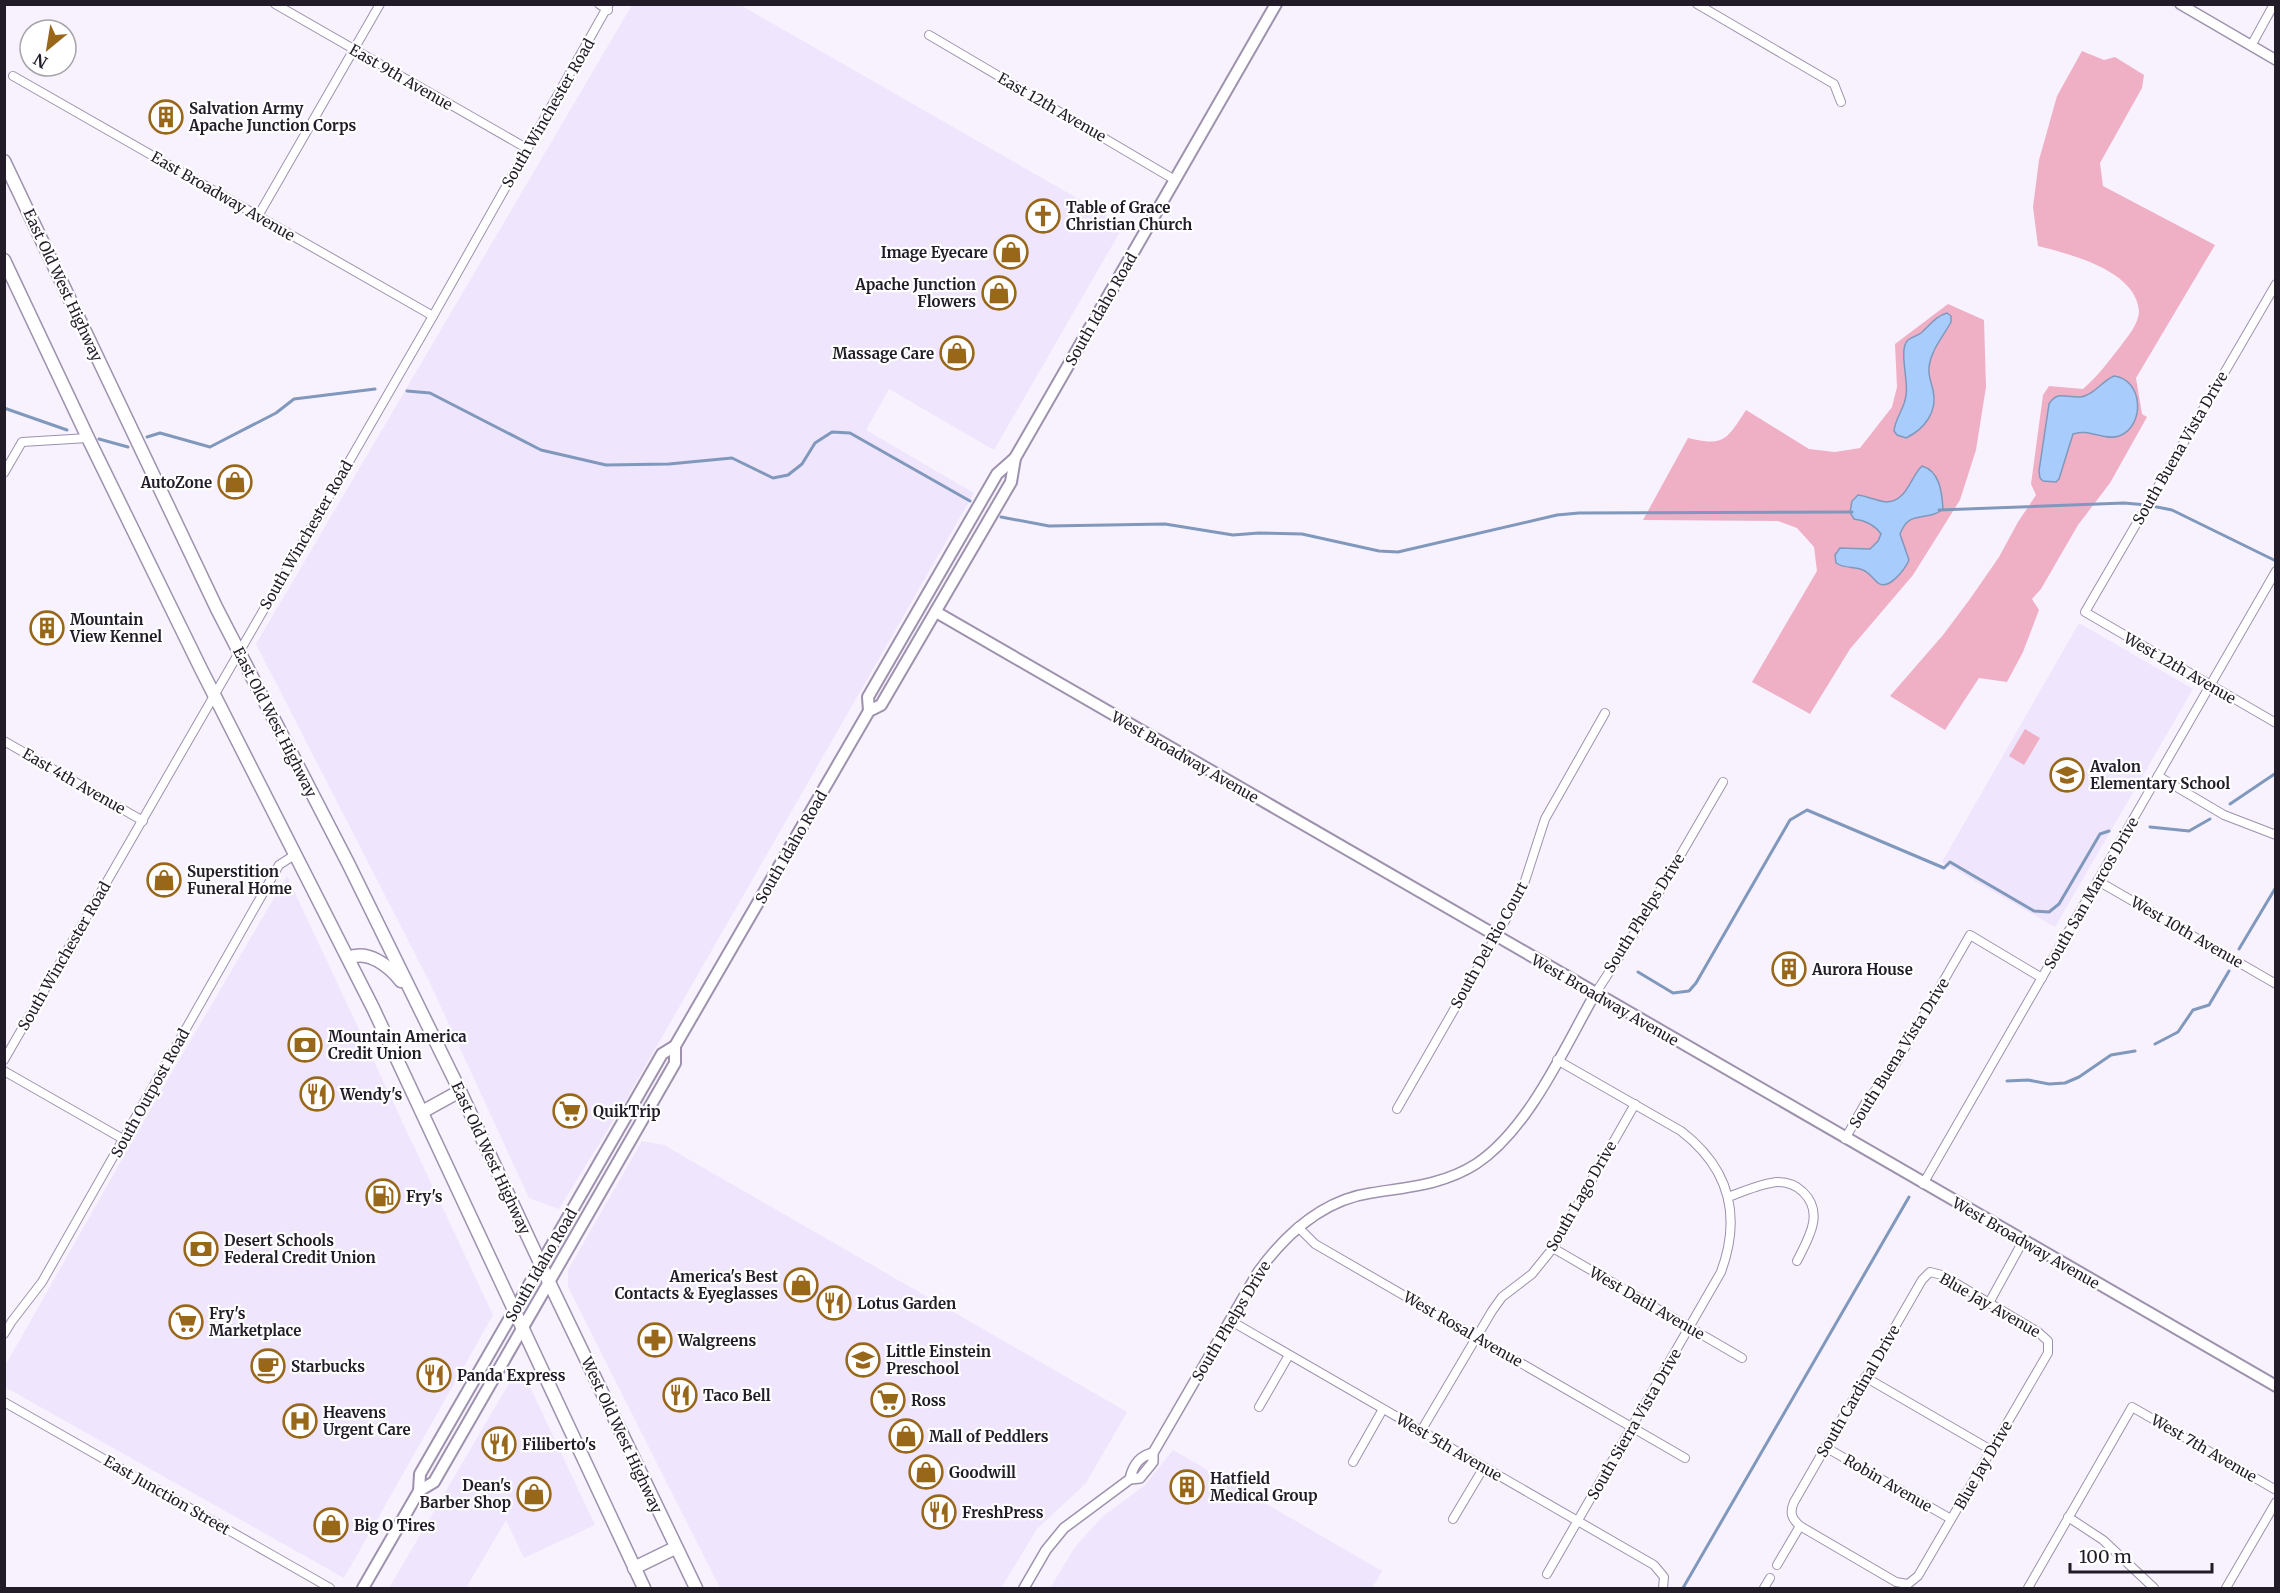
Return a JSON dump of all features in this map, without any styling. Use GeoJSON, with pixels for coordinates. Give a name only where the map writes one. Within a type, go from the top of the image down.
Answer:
{"type":"FeatureCollection","features":[{"type":"Feature","properties":{"kind":"main road","name":"South Idaho Road"},"geometry":{"type":"LineString","coordinates":[[870,711],[868,697],[997,474],[1015,458],[1276,4]]}},
{"type":"Feature","properties":{"kind":"main road","name":"East Old West Highway"},"geometry":{"type":"LineString","coordinates":[[4,161],[239,651],[460,1090],[549,1282]]}},
{"type":"Feature","properties":{"kind":"main road"},"geometry":{"type":"LineString","coordinates":[[4,260],[214,695],[348,958],[644,1588]]}},
{"type":"Feature","properties":{"kind":"main road","name":"South Idaho Road"},"geometry":{"type":"LineString","coordinates":[[419,1491],[434,1482],[675,1063],[675,1047],[870,711],[881,705],[936,612],[1011,482],[1015,458]]}},
{"type":"Feature","properties":{"kind":"main road","name":"West Broadway Avenue"},"geometry":{"type":"LineString","coordinates":[[936,612],[2276,1386]]}},
{"type":"Feature","properties":{"kind":"main road"},"geometry":{"type":"LineString","coordinates":[[348,958],[362,955],[386,965],[393,970],[418,1004]]}},
{"type":"Feature","properties":{"kind":"main road","name":"South Idaho Road"},"geometry":{"type":"LineString","coordinates":[[363,1588],[419,1491],[420,1474],[514,1310],[662,1054],[675,1047]]}},
{"type":"Feature","properties":{"kind":"main road"},"geometry":{"type":"LineString","coordinates":[[422,1112],[460,1090]]}},
{"type":"Feature","properties":{"kind":"main road","name":"West Old West Highway"},"geometry":{"type":"LineString","coordinates":[[549,1282],[696,1588]]}},
{"type":"Feature","properties":{"kind":"main road"},"geometry":{"type":"LineString","coordinates":[[634,1568],[675,1548]]}},
{"type":"Feature","properties":{"kind":"street","name":"East 9th Avenue"},"geometry":{"type":"LineString","coordinates":[[275,4],[528,149]]}},
{"type":"Feature","properties":{"kind":"street"},"geometry":{"type":"LineString","coordinates":[[258,216],[380,4]]}},
{"type":"Feature","properties":{"kind":"street"},"geometry":{"type":"LineString","coordinates":[[599,4],[610,6]]}},
{"type":"Feature","properties":{"kind":"street"},"geometry":{"type":"LineString","coordinates":[[1697,4],[1834,84],[1841,102]]}},
{"type":"Feature","properties":{"kind":"street"},"geometry":{"type":"LineString","coordinates":[[2180,4],[2276,60]]}},
{"type":"Feature","properties":{"kind":"street"},"geometry":{"type":"LineString","coordinates":[[2251,46],[2274,4]]}},
{"type":"Feature","properties":{"kind":"street","name":"South Winchester Road"},"geometry":{"type":"LineString","coordinates":[[4,1060],[610,6]]}},
{"type":"Feature","properties":{"kind":"street","name":"East 12th Avenue"},"geometry":{"type":"LineString","coordinates":[[930,35],[1175,180]]}},
{"type":"Feature","properties":{"kind":"street","name":"East Broadway Avenue"},"geometry":{"type":"LineString","coordinates":[[13,76],[433,316]]}},
{"type":"Feature","properties":{"kind":"street","name":"South Buena Vista Drive"},"geometry":{"type":"LineString","coordinates":[[2085,612],[2276,284]]}},
{"type":"Feature","properties":{"kind":"street"},"geometry":{"type":"LineString","coordinates":[[4,473],[22,442],[88,438]]}},
{"type":"Feature","properties":{"kind":"street","name":"South San Marcos Drive"},"geometry":{"type":"LineString","coordinates":[[1923,1184],[2210,686],[2272,583],[2276,571]]}},
{"type":"Feature","properties":{"kind":"street","name":"West 12th Avenue"},"geometry":{"type":"LineString","coordinates":[[2085,612],[2276,723]]}},
{"type":"Feature","properties":{"kind":"street","name":"South Del Rio Court"},"geometry":{"type":"LineString","coordinates":[[1397,1108],[1524,884],[1545,819],[1605,713]]}},
{"type":"Feature","properties":{"kind":"street","name":"East 4th Avenue"},"geometry":{"type":"LineString","coordinates":[[4,741],[143,821]]}},
{"type":"Feature","properties":{"kind":"street"},"geometry":{"type":"LineString","coordinates":[[2158,776],[2224,815],[2276,835]]}},
{"type":"Feature","properties":{"kind":"street","name":"South Phelps Drive"},"geometry":{"type":"LineString","coordinates":[[1024,1588],[1046,1550],[1064,1528],[1130,1479],[1140,1478],[1147,1470],[1153,1462],[1153,1453],[1258,1272],[1275,1249],[1298,1227],[1336,1203],[1368,1193],[1444,1180],[1474,1165],[1503,1141],[1520,1122],[1595,994],[1641,923],[1723,782]]}},
{"type":"Feature","properties":{"kind":"street","name":"South Outpost Road"},"geometry":{"type":"LineString","coordinates":[[4,1334],[42,1282],[279,865],[296,854]]}},
{"type":"Feature","properties":{"kind":"street","name":"West 10th Avenue"},"geometry":{"type":"LineString","coordinates":[[2098,881],[2276,984]]}},
{"type":"Feature","properties":{"kind":"street","name":"South Buena Vista Drive"},"geometry":{"type":"LineString","coordinates":[[1845,1139],[1866,1102],[1895,1065],[1971,935],[2042,978]]}},
{"type":"Feature","properties":{"kind":"street","name":"South Sierra Vista Drive"},"geometry":{"type":"LineString","coordinates":[[1547,1574],[1721,1272],[1728,1252],[1731,1232],[1728,1197],[1722,1178],[1712,1160],[1698,1144],[1681,1131],[1557,1060]]}},
{"type":"Feature","properties":{"kind":"street"},"geometry":{"type":"LineString","coordinates":[[4,1071],[123,1139]]}},
{"type":"Feature","properties":{"kind":"street","name":"South Lago Drive"},"geometry":{"type":"LineString","coordinates":[[1421,1431],[1476,1336],[1502,1297],[1532,1274],[1553,1248],[1635,1104]]}},
{"type":"Feature","properties":{"kind":"street"},"geometry":{"type":"LineString","coordinates":[[1728,1197],[1772,1183],[1791,1184],[1808,1197],[1813,1209],[1814,1220],[1811,1232],[1797,1261]]}},
{"type":"Feature","properties":{"kind":"street","name":"West Rosal Avenue"},"geometry":{"type":"LineString","coordinates":[[1298,1227],[1315,1244],[1685,1458]]}},
{"type":"Feature","properties":{"kind":"street"},"geometry":{"type":"LineString","coordinates":[[1989,1303],[2023,1241]]}},
{"type":"Feature","properties":{"kind":"street","name":"West Datil Avenue"},"geometry":{"type":"LineString","coordinates":[[1553,1248],[1742,1358]]}},
{"type":"Feature","properties":{"kind":"street","name":"Blue Jay Avenue"},"geometry":{"type":"LineString","coordinates":[[1930,1272],[1942,1275],[2038,1332],[2048,1341]]}},
{"type":"Feature","properties":{"kind":"street","name":"South Cardinal Drive"},"geometry":{"type":"LineString","coordinates":[[1800,1526],[1791,1514],[1794,1502],[1922,1280],[1930,1272]]}},
{"type":"Feature","properties":{"kind":"street","name":"West 5th Avenue"},"geometry":{"type":"LineString","coordinates":[[1231,1321],[1654,1565],[1664,1577],[1663,1588]]}},
{"type":"Feature","properties":{"kind":"street","name":"Blue Jay Drive"},"geometry":{"type":"LineString","coordinates":[[1800,1526],[1896,1582],[1908,1584],[1918,1576],[2048,1353],[2048,1341]]}},
{"type":"Feature","properties":{"kind":"street"},"geometry":{"type":"LineString","coordinates":[[1259,1407],[1289,1354]]}},
{"type":"Feature","properties":{"kind":"street"},"geometry":{"type":"LineString","coordinates":[[1865,1377],[1991,1450]]}},
{"type":"Feature","properties":{"kind":"street","name":"East Junction Street"},"geometry":{"type":"LineString","coordinates":[[4,1402],[330,1588]]}},
{"type":"Feature","properties":{"kind":"street","name":"West 7th Avenue"},"geometry":{"type":"LineString","coordinates":[[2068,1517],[2132,1407],[2276,1490]]}},
{"type":"Feature","properties":{"kind":"street"},"geometry":{"type":"LineString","coordinates":[[1353,1462],[1383,1409]]}},
{"type":"Feature","properties":{"kind":"street","name":"Robin Avenue"},"geometry":{"type":"LineString","coordinates":[[1825,1447],[1951,1519]]}},
{"type":"Feature","properties":{"kind":"street"},"geometry":{"type":"LineString","coordinates":[[1453,1519],[1484,1467]]}},
{"type":"Feature","properties":{"kind":"street"},"geometry":{"type":"LineString","coordinates":[[2226,1588],[2276,1502]]}},
{"type":"Feature","properties":{"kind":"street"},"geometry":{"type":"LineString","coordinates":[[2028,1588],[2068,1517],[2103,1539],[2154,1588]]}},
{"type":"Feature","properties":{"kind":"street"},"geometry":{"type":"LineString","coordinates":[[1778,1566],[1800,1526]]}},
{"type":"Feature","properties":{"kind":"street"},"geometry":{"type":"LineString","coordinates":[[1764,1588],[1770,1578]]}},
{"type":"Feature","properties":{"kind":"shaded area"},"geometry":{"type":"Polygon","coordinates":[[[632,5],[740,5],[1124,225],[994,450],[889,389],[866,430],[974,493],[627,1098],[559,1209],[529,1198],[429,981],[256,644],[632,5]]]}},
{"type":"Feature","properties":{"kind":"shaded area"},"geometry":{"type":"Polygon","coordinates":[[[2082,51],[2104,60],[2115,57],[2144,75],[2142,88],[2100,163],[2103,186],[2215,245],[2136,378],[2142,414],[2147,417],[2110,483],[2078,525],[2041,589],[2032,599],[2039,610],[2023,652],[2007,682],[1979,678],[1945,730],[1890,696],[1943,635],[1970,599],[1999,557],[2036,495],[2031,484],[2043,395],[2049,386],[2083,389],[2120,347],[2137,321],[2139,311],[2135,297],[2114,275],[2083,259],[2038,246],[2033,207],[2039,160],[2057,96],[2082,51]]]}},
{"type":"Feature","properties":{"kind":"shaded area"},"geometry":{"type":"Polygon","coordinates":[[[1948,304],[1984,320],[1986,387],[1976,450],[1960,500],[1913,575],[1850,649],[1810,714],[1752,682],[1817,571],[1814,547],[1797,528],[1778,521],[1643,520],[1688,438],[1718,441],[1729,434],[1746,410],[1809,449],[1835,452],[1860,448],[1892,407],[1897,387],[1895,344],[1948,304]]]}},
{"type":"Feature","properties":{"kind":"shaded area","name":"Avalon Elementary School"},"geometry":{"type":"Polygon","coordinates":[[[2079,623],[2193,689],[2055,927],[1942,862],[2079,623]]]}},
{"type":"Feature","properties":{"kind":"shaded area"},"geometry":{"type":"Polygon","coordinates":[[[2025,729],[2040,738],[2024,765],[2009,756],[2025,729]]]}},
{"type":"Feature","properties":{"kind":"shaded area"},"geometry":{"type":"Polygon","coordinates":[[[287,876],[493,1315],[344,1578],[5,1387],[5,1366],[158,1096],[287,876]]]}},
{"type":"Feature","properties":{"kind":"shaded area"},"geometry":{"type":"Polygon","coordinates":[[[642,1141],[664,1145],[1127,1412],[1086,1483],[1037,1529],[1001,1588],[720,1588],[568,1287],[568,1270],[642,1141]]]}},
{"type":"Feature","properties":{"kind":"shaded area"},"geometry":{"type":"Polygon","coordinates":[[[511,1380],[529,1385],[595,1525],[524,1558],[506,1520],[466,1588],[389,1588],[511,1380]]]}},
{"type":"Feature","properties":{"kind":"shaded area"},"geometry":{"type":"Polygon","coordinates":[[[1173,1450],[1382,1571],[1372,1588],[1050,1588],[1075,1547],[1103,1516],[1144,1486],[1173,1450]]]}},
{"type":"Feature","properties":{"kind":"water"},"geometry":{"type":"Polygon","coordinates":[[[1947,313],[1951,316],[1951,322],[1935,349],[1929,367],[1934,398],[1932,412],[1919,430],[1913,434],[1906,438],[1897,435],[1894,431],[1895,426],[1907,389],[1905,344],[1947,313]]]}},
{"type":"Feature","properties":{"kind":"water"},"geometry":{"type":"Polygon","coordinates":[[[2114,376],[2124,379],[2131,385],[2135,394],[2137,413],[2134,423],[2128,431],[2119,436],[2108,437],[2084,432],[2073,434],[2059,479],[2056,482],[2043,481],[2039,471],[2049,404],[2059,396],[2085,396],[2114,376]]]}},
{"type":"Feature","properties":{"kind":"water"},"geometry":{"type":"Polygon","coordinates":[[[1922,466],[1933,473],[1939,483],[1943,509],[1931,515],[1914,518],[1904,526],[1900,534],[1909,560],[1904,569],[1892,582],[1882,585],[1863,570],[1836,563],[1835,555],[1840,548],[1870,549],[1881,534],[1876,528],[1862,520],[1854,519],[1850,512],[1852,501],[1858,495],[1886,502],[1899,498],[1922,466]]]}},
{"type":"Feature","properties":{"kind":"waterway"},"geometry":{"type":"LineString","coordinates":[[147,437],[160,433],[210,447],[276,413],[294,399],[375,389]]}},
{"type":"Feature","properties":{"kind":"waterway"},"geometry":{"type":"LineString","coordinates":[[407,391],[430,393],[541,450],[606,465],[669,464],[732,458],[773,478],[788,475],[802,464],[815,443],[832,432],[850,433],[970,501]]}},
{"type":"Feature","properties":{"kind":"waterway"},"geometry":{"type":"LineString","coordinates":[[4,408],[67,430]]}},
{"type":"Feature","properties":{"kind":"waterway"},"geometry":{"type":"LineString","coordinates":[[99,439],[128,447]]}},
{"type":"Feature","properties":{"kind":"waterway"},"geometry":{"type":"LineString","coordinates":[[1939,510],[2124,503],[2147,505],[2172,510],[2276,561]]}},
{"type":"Feature","properties":{"kind":"waterway"},"geometry":{"type":"LineString","coordinates":[[1001,517],[1049,526],[1165,524],[1233,535],[1302,534],[1379,551],[1398,552],[1557,515],[1579,513],[1852,512]]}},
{"type":"Feature","properties":{"kind":"waterway"},"geometry":{"type":"LineString","coordinates":[[2230,804],[2276,773]]}},
{"type":"Feature","properties":{"kind":"waterway"},"geometry":{"type":"LineString","coordinates":[[1638,972],[1673,993],[1689,991],[1696,983],[1790,820],[1807,810],[1944,868],[1950,862],[2034,911],[2049,912],[2059,904],[2100,834],[2109,831]]}},
{"type":"Feature","properties":{"kind":"waterway"},"geometry":{"type":"LineString","coordinates":[[2150,827],[2189,831],[2210,819]]}},
{"type":"Feature","properties":{"kind":"waterway"},"geometry":{"type":"LineString","coordinates":[[2239,949],[2276,887]]}},
{"type":"Feature","properties":{"kind":"waterway"},"geometry":{"type":"LineString","coordinates":[[2155,1044],[2178,1032],[2193,1010],[2209,1005],[2229,971]]}},
{"type":"Feature","properties":{"kind":"waterway"},"geometry":{"type":"LineString","coordinates":[[2007,1081],[2065,1083],[2079,1077],[2111,1055],[2135,1051]]}},
{"type":"Feature","properties":{"kind":"waterway"},"geometry":{"type":"LineString","coordinates":[[1683,1588],[1909,1197]]}},
{"type":"Feature","properties":{"kind":"place","name":"Salvation Army Apache Junction Corps"},"geometry":{"type":"Point","coordinates":[166,117]}},
{"type":"Feature","properties":{"kind":"place","name":"Table of Grace Christian Church"},"geometry":{"type":"Point","coordinates":[1043,216]}},
{"type":"Feature","properties":{"kind":"place","name":"Image Eyecare"},"geometry":{"type":"Point","coordinates":[1011,252]}},
{"type":"Feature","properties":{"kind":"place","name":"Apache Junction Flowers"},"geometry":{"type":"Point","coordinates":[999,293]}},
{"type":"Feature","properties":{"kind":"place","name":"Massage Care"},"geometry":{"type":"Point","coordinates":[957,353]}},
{"type":"Feature","properties":{"kind":"place","name":"AutoZone"},"geometry":{"type":"Point","coordinates":[235,482]}},
{"type":"Feature","properties":{"kind":"place","name":"Mountain View Kennel"},"geometry":{"type":"Point","coordinates":[47,628]}},
{"type":"Feature","properties":{"kind":"place","name":"Avalon Elementary School"},"geometry":{"type":"Point","coordinates":[2067,775]}},
{"type":"Feature","properties":{"kind":"place","name":"Superstition Funeral Home"},"geometry":{"type":"Point","coordinates":[164,880]}},
{"type":"Feature","properties":{"kind":"place","name":"Aurora House"},"geometry":{"type":"Point","coordinates":[1789,969]}},
{"type":"Feature","properties":{"kind":"place","name":"Mountain America Credit Union"},"geometry":{"type":"Point","coordinates":[305,1045]}},
{"type":"Feature","properties":{"kind":"place","name":"Wendy's"},"geometry":{"type":"Point","coordinates":[317,1094]}},
{"type":"Feature","properties":{"kind":"place","name":"QuikTrip"},"geometry":{"type":"Point","coordinates":[570,1111]}},
{"type":"Feature","properties":{"kind":"place","name":"Fry's"},"geometry":{"type":"Point","coordinates":[383,1196]}},
{"type":"Feature","properties":{"kind":"place","name":"Desert Schools Federal Credit Union"},"geometry":{"type":"Point","coordinates":[201,1249]}},
{"type":"Feature","properties":{"kind":"place","name":"America's Best Contacts & Eyeglasses"},"geometry":{"type":"Point","coordinates":[801,1285]}},
{"type":"Feature","properties":{"kind":"place","name":"Lotus Garden"},"geometry":{"type":"Point","coordinates":[834,1303]}},
{"type":"Feature","properties":{"kind":"place","name":"Fry's Marketplace"},"geometry":{"type":"Point","coordinates":[186,1322]}},
{"type":"Feature","properties":{"kind":"place","name":"Walgreens"},"geometry":{"type":"Point","coordinates":[655,1340]}},
{"type":"Feature","properties":{"kind":"place","name":"Little Einstein Preschool"},"geometry":{"type":"Point","coordinates":[863,1360]}},
{"type":"Feature","properties":{"kind":"place","name":"Starbucks"},"geometry":{"type":"Point","coordinates":[268,1366]}},
{"type":"Feature","properties":{"kind":"place","name":"Panda Express"},"geometry":{"type":"Point","coordinates":[434,1375]}},
{"type":"Feature","properties":{"kind":"place","name":"Taco Bell"},"geometry":{"type":"Point","coordinates":[680,1395]}},
{"type":"Feature","properties":{"kind":"place","name":"Ross"},"geometry":{"type":"Point","coordinates":[888,1400]}},
{"type":"Feature","properties":{"kind":"place","name":"Heavens Urgent Care"},"geometry":{"type":"Point","coordinates":[300,1421]}},
{"type":"Feature","properties":{"kind":"place","name":"Mall of Peddlers"},"geometry":{"type":"Point","coordinates":[906,1436]}},
{"type":"Feature","properties":{"kind":"place","name":"Filiberto's"},"geometry":{"type":"Point","coordinates":[499,1444]}},
{"type":"Feature","properties":{"kind":"place","name":"Goodwill"},"geometry":{"type":"Point","coordinates":[926,1472]}},
{"type":"Feature","properties":{"kind":"place","name":"Hatfield Medical Group"},"geometry":{"type":"Point","coordinates":[1187,1487]}},
{"type":"Feature","properties":{"kind":"place","name":"Dean's Barber Shop"},"geometry":{"type":"Point","coordinates":[534,1494]}},
{"type":"Feature","properties":{"kind":"place","name":"FreshPress"},"geometry":{"type":"Point","coordinates":[939,1512]}},
{"type":"Feature","properties":{"kind":"place","name":"Big O Tires"},"geometry":{"type":"Point","coordinates":[331,1525]}}]}
